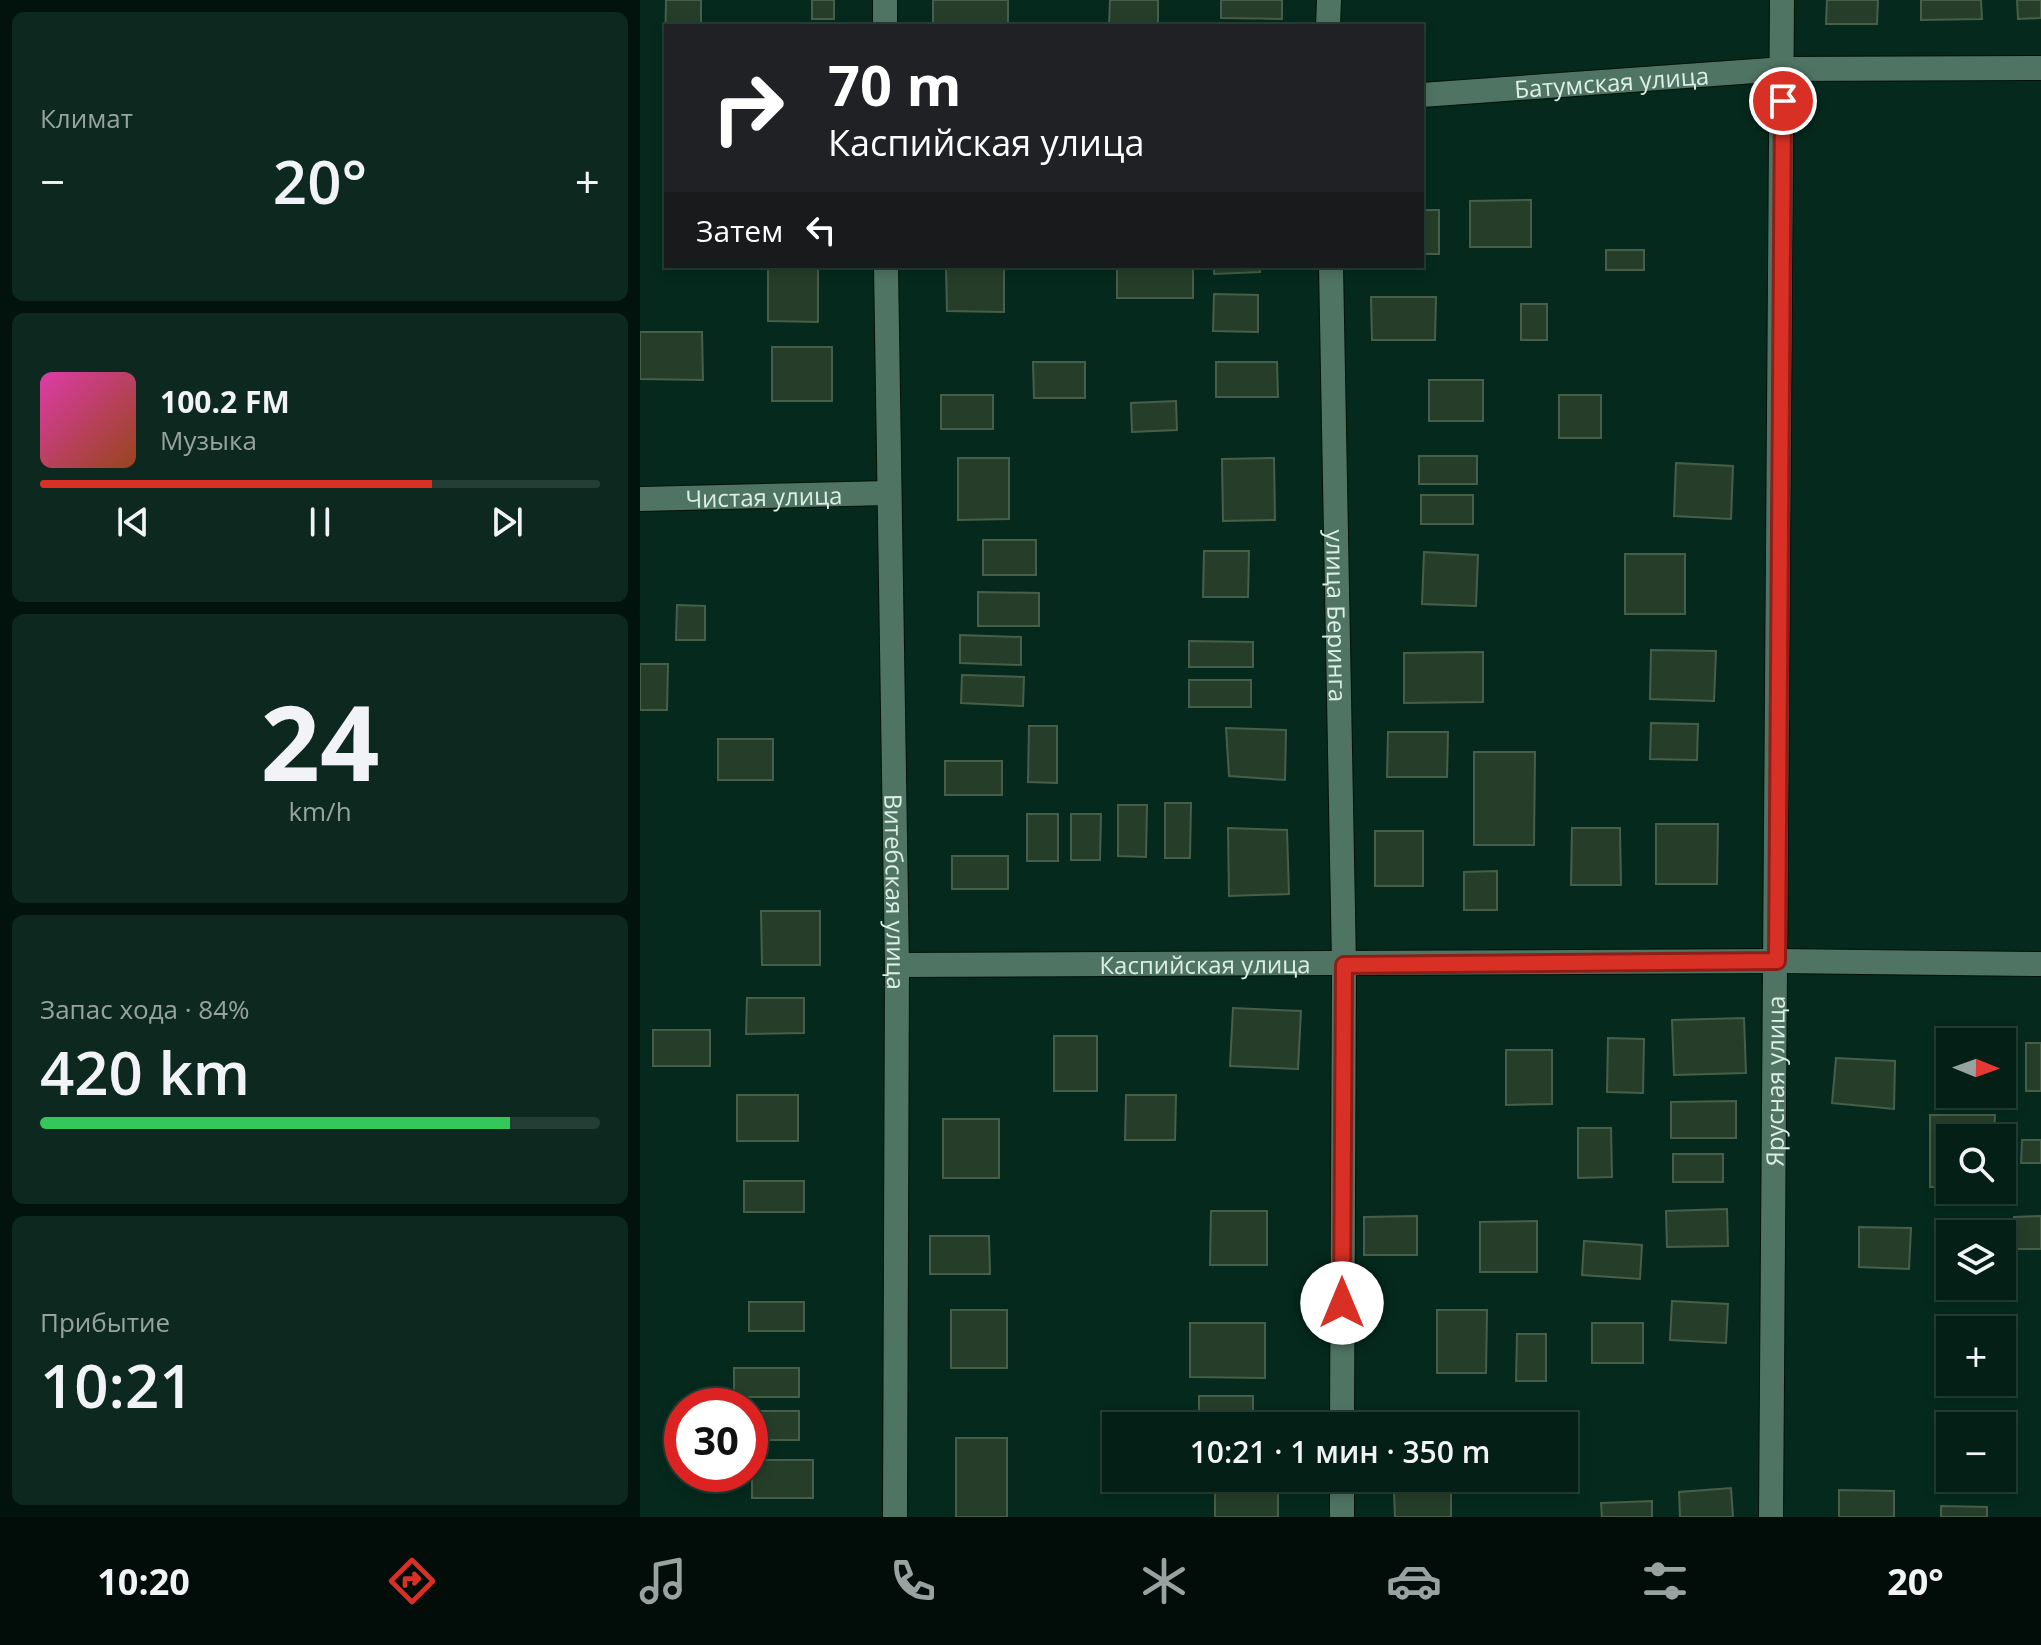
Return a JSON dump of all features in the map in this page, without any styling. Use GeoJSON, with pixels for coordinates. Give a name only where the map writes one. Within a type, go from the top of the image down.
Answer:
{"type":"FeatureCollection","features":[{"type":"Feature","properties":{"kind":"street"},"geometry":{"type":"LineString","coordinates":[[885,0],[885,24]]}},
{"type":"Feature","properties":{"kind":"street"},"geometry":{"type":"LineString","coordinates":[[1328,24],[1329,0]]}},
{"type":"Feature","properties":{"kind":"street","name":"Ярусная улица"},"geometry":{"type":"LineString","coordinates":[[1771,1517],[1782,0]]}},
{"type":"Feature","properties":{"kind":"street","name":"Батумская улица"},"geometry":{"type":"LineString","coordinates":[[1424,95],[1783,69],[2041,68]]}},
{"type":"Feature","properties":{"kind":"street","name":"Витебская улица"},"geometry":{"type":"LineString","coordinates":[[886,268],[897,965],[895,1517]]}},
{"type":"Feature","properties":{"kind":"street","name":"улица Беринга"},"geometry":{"type":"LineString","coordinates":[[1331,268],[1344,965],[1342,1412]]}},
{"type":"Feature","properties":{"kind":"street","name":"Чистая улица"},"geometry":{"type":"LineString","coordinates":[[640,499],[888,493]]}},
{"type":"Feature","properties":{"kind":"street","name":"Каспийская улица"},"geometry":{"type":"LineString","coordinates":[[897,965],[1777,961],[2041,964]]}},
{"type":"Feature","properties":{"kind":"street"},"geometry":{"type":"LineString","coordinates":[[1342,1492],[1342,1517]]}},
{"type":"Feature","properties":{"kind":"building"},"geometry":{"type":"Polygon","coordinates":[[[666,0],[701,0],[701,24],[666,24],[666,0]]]}},
{"type":"Feature","properties":{"kind":"building"},"geometry":{"type":"Polygon","coordinates":[[[812,0],[834,0],[834,19],[812,19],[812,0]]]}},
{"type":"Feature","properties":{"kind":"building"},"geometry":{"type":"Polygon","coordinates":[[[933,0],[1008,0],[1008,24],[933,24],[933,0]]]}},
{"type":"Feature","properties":{"kind":"building"},"geometry":{"type":"Polygon","coordinates":[[[1110,0],[1158,0],[1158,24],[1109,24],[1110,0]]]}},
{"type":"Feature","properties":{"kind":"building"},"geometry":{"type":"Polygon","coordinates":[[[1221,0],[1282,0],[1282,19],[1221,18],[1221,0]]]}},
{"type":"Feature","properties":{"kind":"building"},"geometry":{"type":"Polygon","coordinates":[[[1827,0],[1878,0],[1877,24],[1826,24],[1827,0]]]}},
{"type":"Feature","properties":{"kind":"building"},"geometry":{"type":"Polygon","coordinates":[[[1921,0],[1981,0],[1982,19],[1921,20],[1921,0]]]}},
{"type":"Feature","properties":{"kind":"building"},"geometry":{"type":"Polygon","coordinates":[[[2017,0],[2041,0],[2041,18],[2018,19],[2017,0]]]}},
{"type":"Feature","properties":{"kind":"building"},"geometry":{"type":"Polygon","coordinates":[[[1531,200],[1531,247],[1470,247],[1470,201],[1531,200]]]}},
{"type":"Feature","properties":{"kind":"building"},"geometry":{"type":"Polygon","coordinates":[[[1424,210],[1439,210],[1439,254],[1424,254],[1424,210]]]}},
{"type":"Feature","properties":{"kind":"building"},"geometry":{"type":"Polygon","coordinates":[[[1606,250],[1644,250],[1644,270],[1606,270],[1606,250]]]}},
{"type":"Feature","properties":{"kind":"building"},"geometry":{"type":"Polygon","coordinates":[[[768,268],[818,268],[818,322],[768,321],[768,268]]]}},
{"type":"Feature","properties":{"kind":"building"},"geometry":{"type":"Polygon","coordinates":[[[946,268],[1004,268],[1004,312],[947,311],[946,268]]]}},
{"type":"Feature","properties":{"kind":"building"},"geometry":{"type":"Polygon","coordinates":[[[1117,268],[1193,268],[1193,298],[1117,298],[1117,268]]]}},
{"type":"Feature","properties":{"kind":"building"},"geometry":{"type":"Polygon","coordinates":[[[1214,268],[1260,268],[1260,272],[1214,274],[1214,268]]]}},
{"type":"Feature","properties":{"kind":"building"},"geometry":{"type":"Polygon","coordinates":[[[1214,294],[1258,295],[1258,332],[1213,331],[1214,294]]]}},
{"type":"Feature","properties":{"kind":"building"},"geometry":{"type":"Polygon","coordinates":[[[1371,297],[1436,297],[1435,340],[1372,340],[1371,297]]]}},
{"type":"Feature","properties":{"kind":"building"},"geometry":{"type":"Polygon","coordinates":[[[1521,304],[1547,304],[1547,340],[1521,340],[1521,304]]]}},
{"type":"Feature","properties":{"kind":"building"},"geometry":{"type":"Polygon","coordinates":[[[640,332],[702,332],[703,380],[640,379],[640,332]]]}},
{"type":"Feature","properties":{"kind":"building"},"geometry":{"type":"Polygon","coordinates":[[[772,347],[832,347],[832,401],[772,401],[772,347]]]}},
{"type":"Feature","properties":{"kind":"building"},"geometry":{"type":"Polygon","coordinates":[[[1033,362],[1085,362],[1085,398],[1034,398],[1033,362]]]}},
{"type":"Feature","properties":{"kind":"building"},"geometry":{"type":"Polygon","coordinates":[[[1216,362],[1277,362],[1278,397],[1216,397],[1216,362]]]}},
{"type":"Feature","properties":{"kind":"building"},"geometry":{"type":"Polygon","coordinates":[[[1429,380],[1483,380],[1483,421],[1429,421],[1429,380]]]}},
{"type":"Feature","properties":{"kind":"building"},"geometry":{"type":"Polygon","coordinates":[[[941,395],[993,395],[993,429],[941,429],[941,395]]]}},
{"type":"Feature","properties":{"kind":"building"},"geometry":{"type":"Polygon","coordinates":[[[1559,395],[1601,395],[1601,438],[1559,438],[1559,395]]]}},
{"type":"Feature","properties":{"kind":"building"},"geometry":{"type":"Polygon","coordinates":[[[1176,401],[1177,430],[1132,432],[1131,403],[1176,401]]]}},
{"type":"Feature","properties":{"kind":"building"},"geometry":{"type":"Polygon","coordinates":[[[1419,456],[1477,456],[1477,484],[1419,484],[1419,456]]]}},
{"type":"Feature","properties":{"kind":"building"},"geometry":{"type":"Polygon","coordinates":[[[958,458],[1009,458],[1009,519],[958,520],[958,458]]]}},
{"type":"Feature","properties":{"kind":"building"},"geometry":{"type":"Polygon","coordinates":[[[1274,458],[1275,520],[1223,521],[1222,459],[1274,458]]]}},
{"type":"Feature","properties":{"kind":"building"},"geometry":{"type":"Polygon","coordinates":[[[1676,463],[1733,466],[1731,519],[1674,516],[1676,463]]]}},
{"type":"Feature","properties":{"kind":"building"},"geometry":{"type":"Polygon","coordinates":[[[1421,495],[1473,495],[1473,524],[1421,524],[1421,495]]]}},
{"type":"Feature","properties":{"kind":"building"},"geometry":{"type":"Polygon","coordinates":[[[983,540],[1036,540],[1036,575],[983,575],[983,540]]]}},
{"type":"Feature","properties":{"kind":"building"},"geometry":{"type":"Polygon","coordinates":[[[1204,551],[1249,551],[1248,597],[1203,597],[1204,551]]]}},
{"type":"Feature","properties":{"kind":"building"},"geometry":{"type":"Polygon","coordinates":[[[1424,552],[1478,555],[1476,606],[1422,604],[1424,552]]]}},
{"type":"Feature","properties":{"kind":"building"},"geometry":{"type":"Polygon","coordinates":[[[1625,554],[1685,554],[1685,614],[1625,614],[1625,554]]]}},
{"type":"Feature","properties":{"kind":"building"},"geometry":{"type":"Polygon","coordinates":[[[978,592],[1039,593],[1039,626],[978,626],[978,592]]]}},
{"type":"Feature","properties":{"kind":"building"},"geometry":{"type":"Polygon","coordinates":[[[677,605],[705,606],[705,640],[676,640],[677,605]]]}},
{"type":"Feature","properties":{"kind":"building"},"geometry":{"type":"Polygon","coordinates":[[[960,635],[1021,637],[1021,665],[960,663],[960,635]]]}},
{"type":"Feature","properties":{"kind":"building"},"geometry":{"type":"Polygon","coordinates":[[[1189,641],[1253,642],[1253,667],[1189,667],[1189,641]]]}},
{"type":"Feature","properties":{"kind":"building"},"geometry":{"type":"Polygon","coordinates":[[[1651,650],[1716,651],[1714,701],[1650,699],[1651,650]]]}},
{"type":"Feature","properties":{"kind":"building"},"geometry":{"type":"Polygon","coordinates":[[[1483,652],[1483,702],[1404,703],[1404,653],[1483,652]]]}},
{"type":"Feature","properties":{"kind":"building"},"geometry":{"type":"Polygon","coordinates":[[[640,664],[668,664],[667,710],[640,710],[640,664]]]}},
{"type":"Feature","properties":{"kind":"building"},"geometry":{"type":"Polygon","coordinates":[[[962,675],[1024,677],[1023,706],[961,703],[962,675]]]}},
{"type":"Feature","properties":{"kind":"building"},"geometry":{"type":"Polygon","coordinates":[[[1189,680],[1251,680],[1251,707],[1189,707],[1189,680]]]}},
{"type":"Feature","properties":{"kind":"building"},"geometry":{"type":"Polygon","coordinates":[[[1651,723],[1698,724],[1697,760],[1650,759],[1651,723]]]}},
{"type":"Feature","properties":{"kind":"building"},"geometry":{"type":"Polygon","coordinates":[[[1029,726],[1057,726],[1057,783],[1028,782],[1029,726]]]}},
{"type":"Feature","properties":{"kind":"building"},"geometry":{"type":"Polygon","coordinates":[[[1226,728],[1286,730],[1285,780],[1229,776],[1226,728]]]}},
{"type":"Feature","properties":{"kind":"building"},"geometry":{"type":"Polygon","coordinates":[[[1388,732],[1448,732],[1447,777],[1387,777],[1388,732]]]}},
{"type":"Feature","properties":{"kind":"building"},"geometry":{"type":"Polygon","coordinates":[[[718,739],[773,739],[773,780],[718,780],[718,739]]]}},
{"type":"Feature","properties":{"kind":"building"},"geometry":{"type":"Polygon","coordinates":[[[1474,752],[1535,752],[1534,845],[1474,845],[1474,752]]]}},
{"type":"Feature","properties":{"kind":"building"},"geometry":{"type":"Polygon","coordinates":[[[945,761],[1002,761],[1002,795],[945,795],[945,761]]]}},
{"type":"Feature","properties":{"kind":"building"},"geometry":{"type":"Polygon","coordinates":[[[1165,803],[1191,803],[1190,858],[1165,858],[1165,803]]]}},
{"type":"Feature","properties":{"kind":"building"},"geometry":{"type":"Polygon","coordinates":[[[1118,805],[1147,805],[1146,857],[1118,856],[1118,805]]]}},
{"type":"Feature","properties":{"kind":"building"},"geometry":{"type":"Polygon","coordinates":[[[1027,814],[1058,814],[1058,861],[1027,861],[1027,814]]]}},
{"type":"Feature","properties":{"kind":"building"},"geometry":{"type":"Polygon","coordinates":[[[1071,814],[1101,814],[1100,860],[1071,860],[1071,814]]]}},
{"type":"Feature","properties":{"kind":"building"},"geometry":{"type":"Polygon","coordinates":[[[1656,824],[1718,824],[1717,884],[1656,884],[1656,824]]]}},
{"type":"Feature","properties":{"kind":"building"},"geometry":{"type":"Polygon","coordinates":[[[1228,828],[1287,830],[1289,894],[1229,896],[1228,828]]]}},
{"type":"Feature","properties":{"kind":"building"},"geometry":{"type":"Polygon","coordinates":[[[1572,828],[1620,828],[1621,885],[1571,885],[1572,828]]]}},
{"type":"Feature","properties":{"kind":"building"},"geometry":{"type":"Polygon","coordinates":[[[1375,831],[1423,831],[1423,886],[1375,886],[1375,831]]]}},
{"type":"Feature","properties":{"kind":"building"},"geometry":{"type":"Polygon","coordinates":[[[952,856],[1008,856],[1008,889],[952,889],[952,856]]]}},
{"type":"Feature","properties":{"kind":"building"},"geometry":{"type":"Polygon","coordinates":[[[1497,871],[1497,910],[1464,910],[1464,872],[1497,871]]]}},
{"type":"Feature","properties":{"kind":"building"},"geometry":{"type":"Polygon","coordinates":[[[761,911],[820,911],[820,965],[762,965],[761,911]]]}},
{"type":"Feature","properties":{"kind":"building"},"geometry":{"type":"Polygon","coordinates":[[[747,998],[804,998],[804,1033],[746,1034],[747,998]]]}},
{"type":"Feature","properties":{"kind":"building"},"geometry":{"type":"Polygon","coordinates":[[[1233,1008],[1301,1011],[1298,1069],[1230,1066],[1233,1008]]]}},
{"type":"Feature","properties":{"kind":"building"},"geometry":{"type":"Polygon","coordinates":[[[1744,1018],[1746,1073],[1674,1075],[1672,1020],[1744,1018]]]}},
{"type":"Feature","properties":{"kind":"building"},"geometry":{"type":"Polygon","coordinates":[[[653,1030],[710,1030],[710,1066],[653,1066],[653,1030]]]}},
{"type":"Feature","properties":{"kind":"building"},"geometry":{"type":"Polygon","coordinates":[[[1054,1036],[1097,1036],[1097,1091],[1054,1091],[1054,1036]]]}},
{"type":"Feature","properties":{"kind":"building"},"geometry":{"type":"Polygon","coordinates":[[[1608,1038],[1644,1039],[1643,1093],[1607,1092],[1608,1038]]]}},
{"type":"Feature","properties":{"kind":"building"},"geometry":{"type":"Polygon","coordinates":[[[2026,1043],[2041,1043],[2041,1091],[2026,1091],[2026,1043]]]}},
{"type":"Feature","properties":{"kind":"building"},"geometry":{"type":"Polygon","coordinates":[[[1506,1050],[1552,1050],[1552,1104],[1506,1105],[1506,1050]]]}},
{"type":"Feature","properties":{"kind":"building"},"geometry":{"type":"Polygon","coordinates":[[[1836,1058],[1895,1061],[1894,1109],[1832,1103],[1836,1058]]]}},
{"type":"Feature","properties":{"kind":"building"},"geometry":{"type":"Polygon","coordinates":[[[737,1095],[798,1095],[798,1141],[737,1141],[737,1095]]]}},
{"type":"Feature","properties":{"kind":"building"},"geometry":{"type":"Polygon","coordinates":[[[1126,1095],[1176,1095],[1175,1140],[1125,1140],[1126,1095]]]}},
{"type":"Feature","properties":{"kind":"building"},"geometry":{"type":"Polygon","coordinates":[[[1736,1101],[1736,1138],[1671,1138],[1671,1102],[1736,1101]]]}},
{"type":"Feature","properties":{"kind":"building"},"geometry":{"type":"Polygon","coordinates":[[[1930,1115],[1995,1115],[1995,1124],[1936,1124],[1936,1187],[1930,1187],[1930,1115]]]}},
{"type":"Feature","properties":{"kind":"building"},"geometry":{"type":"Polygon","coordinates":[[[943,1119],[999,1119],[999,1178],[943,1178],[943,1119]]]}},
{"type":"Feature","properties":{"kind":"building"},"geometry":{"type":"Polygon","coordinates":[[[1578,1128],[1611,1128],[1612,1177],[1578,1178],[1578,1128]]]}},
{"type":"Feature","properties":{"kind":"building"},"geometry":{"type":"Polygon","coordinates":[[[2022,1140],[2041,1140],[2041,1163],[2021,1163],[2022,1140]]]}},
{"type":"Feature","properties":{"kind":"building"},"geometry":{"type":"Polygon","coordinates":[[[1673,1154],[1723,1154],[1723,1182],[1673,1182],[1673,1154]]]}},
{"type":"Feature","properties":{"kind":"building"},"geometry":{"type":"Polygon","coordinates":[[[744,1181],[804,1181],[804,1212],[744,1212],[744,1181]]]}},
{"type":"Feature","properties":{"kind":"building"},"geometry":{"type":"Polygon","coordinates":[[[1727,1209],[1728,1246],[1667,1247],[1666,1211],[1727,1209]]]}},
{"type":"Feature","properties":{"kind":"building"},"geometry":{"type":"Polygon","coordinates":[[[1211,1211],[1267,1211],[1267,1265],[1210,1265],[1211,1211]]]}},
{"type":"Feature","properties":{"kind":"building"},"geometry":{"type":"Polygon","coordinates":[[[1417,1216],[1417,1255],[1364,1255],[1364,1217],[1417,1216]]]}},
{"type":"Feature","properties":{"kind":"building"},"geometry":{"type":"Polygon","coordinates":[[[2041,1216],[2041,1249],[2016,1249],[2014,1217],[2041,1216]]]}},
{"type":"Feature","properties":{"kind":"building"},"geometry":{"type":"Polygon","coordinates":[[[1537,1221],[1537,1272],[1480,1272],[1480,1222],[1537,1221]]]}},
{"type":"Feature","properties":{"kind":"building"},"geometry":{"type":"Polygon","coordinates":[[[1859,1227],[1911,1228],[1909,1269],[1859,1267],[1859,1227]]]}},
{"type":"Feature","properties":{"kind":"building"},"geometry":{"type":"Polygon","coordinates":[[[930,1236],[989,1236],[990,1274],[930,1274],[930,1236]]]}},
{"type":"Feature","properties":{"kind":"building"},"geometry":{"type":"Polygon","coordinates":[[[1584,1241],[1642,1245],[1640,1279],[1582,1275],[1584,1241]]]}},
{"type":"Feature","properties":{"kind":"building"},"geometry":{"type":"Polygon","coordinates":[[[1672,1301],[1728,1304],[1726,1343],[1670,1340],[1672,1301]]]}},
{"type":"Feature","properties":{"kind":"building"},"geometry":{"type":"Polygon","coordinates":[[[749,1302],[804,1302],[804,1331],[749,1331],[749,1302]]]}},
{"type":"Feature","properties":{"kind":"building"},"geometry":{"type":"Polygon","coordinates":[[[951,1310],[1007,1310],[1007,1368],[951,1368],[951,1310]]]}},
{"type":"Feature","properties":{"kind":"building"},"geometry":{"type":"Polygon","coordinates":[[[1437,1310],[1487,1310],[1486,1373],[1437,1373],[1437,1310]]]}},
{"type":"Feature","properties":{"kind":"building"},"geometry":{"type":"Polygon","coordinates":[[[1190,1323],[1265,1323],[1265,1378],[1190,1377],[1190,1323]]]}},
{"type":"Feature","properties":{"kind":"building"},"geometry":{"type":"Polygon","coordinates":[[[1592,1323],[1643,1323],[1643,1363],[1592,1363],[1592,1323]]]}},
{"type":"Feature","properties":{"kind":"building"},"geometry":{"type":"Polygon","coordinates":[[[1517,1334],[1546,1334],[1546,1381],[1516,1381],[1517,1334]]]}},
{"type":"Feature","properties":{"kind":"building"},"geometry":{"type":"Polygon","coordinates":[[[734,1368],[799,1368],[799,1397],[768,1397],[768,1388],[734,1388],[734,1368]]]}},
{"type":"Feature","properties":{"kind":"building"},"geometry":{"type":"Polygon","coordinates":[[[1199,1396],[1253,1396],[1253,1412],[1199,1412],[1199,1396]]]}},
{"type":"Feature","properties":{"kind":"building"},"geometry":{"type":"Polygon","coordinates":[[[768,1411],[799,1411],[799,1440],[768,1440],[768,1411]]]}},
{"type":"Feature","properties":{"kind":"building"},"geometry":{"type":"Polygon","coordinates":[[[956,1438],[1007,1438],[1007,1517],[956,1517],[956,1438]]]}},
{"type":"Feature","properties":{"kind":"building"},"geometry":{"type":"Polygon","coordinates":[[[768,1460],[813,1460],[813,1498],[752,1498],[752,1492],[768,1492],[768,1460]]]}},
{"type":"Feature","properties":{"kind":"building"},"geometry":{"type":"Polygon","coordinates":[[[1731,1488],[1733,1517],[1680,1517],[1679,1492],[1731,1488]]]}},
{"type":"Feature","properties":{"kind":"building"},"geometry":{"type":"Polygon","coordinates":[[[1839,1490],[1894,1491],[1894,1517],[1839,1517],[1839,1490]]]}},
{"type":"Feature","properties":{"kind":"building"},"geometry":{"type":"Polygon","coordinates":[[[1215,1492],[1278,1492],[1278,1517],[1215,1517],[1215,1492]]]}},
{"type":"Feature","properties":{"kind":"building"},"geometry":{"type":"Polygon","coordinates":[[[1394,1493],[1451,1493],[1451,1517],[1395,1517],[1394,1493]]]}},
{"type":"Feature","properties":{"kind":"building"},"geometry":{"type":"Polygon","coordinates":[[[1652,1501],[1652,1517],[1602,1517],[1601,1503],[1652,1501]]]}},
{"type":"Feature","properties":{"kind":"building"},"geometry":{"type":"Polygon","coordinates":[[[1941,1506],[1987,1507],[1987,1517],[1941,1517],[1941,1506]]]}},
{"type":"Feature","properties":{"kind":"route"},"geometry":{"type":"LineString","coordinates":[[1342,1303],[1344,965],[1777,961],[1783,101]]}}]}
